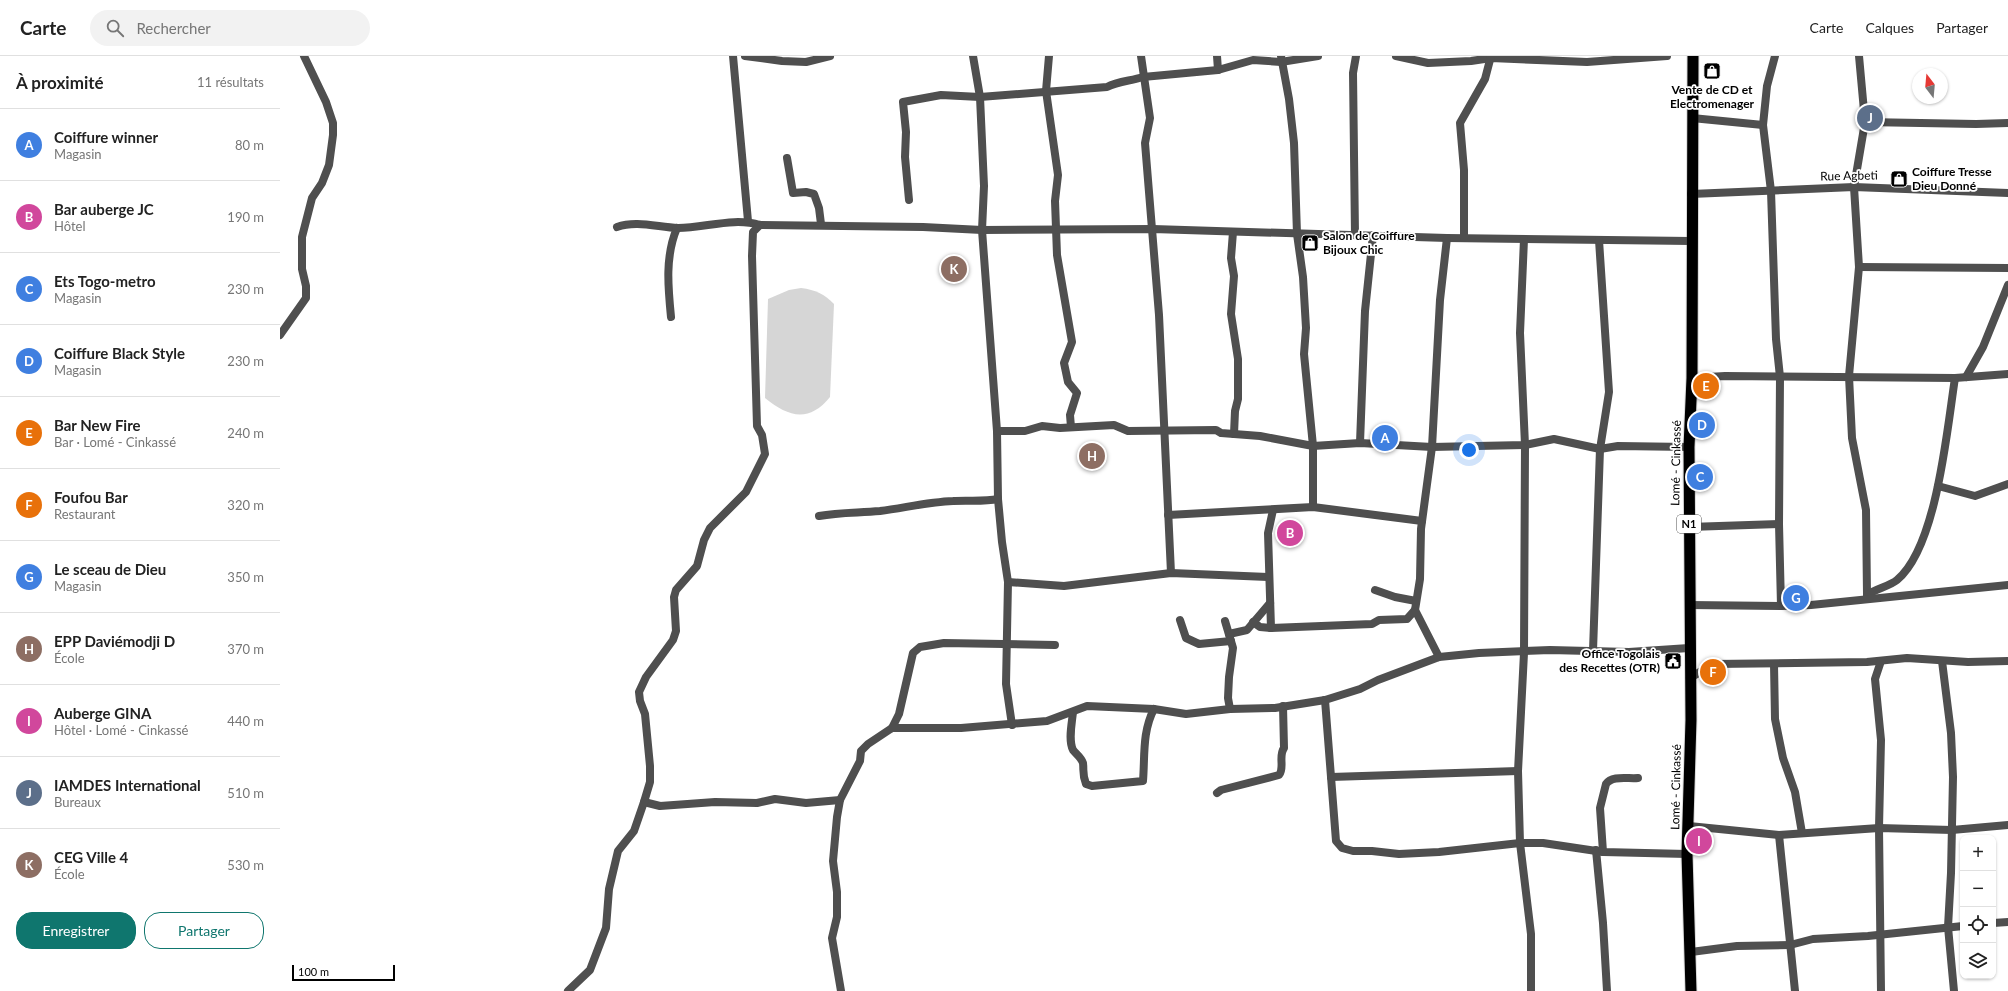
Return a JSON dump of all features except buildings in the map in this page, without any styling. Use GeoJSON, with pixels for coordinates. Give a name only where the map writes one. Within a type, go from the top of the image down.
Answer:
{"type":"FeatureCollection","features":[{"type":"Feature","properties":{"kind":"highway","name":"Lomé - Cinkassé"},"geometry":{"type":"LineString","coordinates":[[1691,991],[1688,854],[1690,678],[1689,447],[1692,378],[1691,194],[1693,56]]}},
{"type":"Feature","properties":{"kind":"street"},"geometry":{"type":"LineString","coordinates":[[280,335],[306,298],[306,286],[302,268],[302,237],[312,198],[322,183],[329,165],[333,135],[333,123],[326,102],[304,56]]}},
{"type":"Feature","properties":{"kind":"street"},"geometry":{"type":"LineString","coordinates":[[733,56],[748,221]]}},
{"type":"Feature","properties":{"kind":"street"},"geometry":{"type":"LineString","coordinates":[[745,56],[782,61],[806,62],[830,56]]}},
{"type":"Feature","properties":{"kind":"street"},"geometry":{"type":"LineString","coordinates":[[973,56],[980,97],[984,186],[982,230],[997,431],[998,499],[1008,582],[1006,684],[1012,724]]}},
{"type":"Feature","properties":{"kind":"street"},"geometry":{"type":"LineString","coordinates":[[1049,56],[1046,91],[1058,175],[1055,200],[1057,255],[1072,342],[1064,363],[1068,382],[1077,392],[1070,415],[1072,427]]}},
{"type":"Feature","properties":{"kind":"street"},"geometry":{"type":"LineString","coordinates":[[1141,56],[1150,118],[1145,143],[1153,230],[1165,430],[1171,573]]}},
{"type":"Feature","properties":{"kind":"street"},"geometry":{"type":"LineString","coordinates":[[1217,56],[1218,70]]}},
{"type":"Feature","properties":{"kind":"street"},"geometry":{"type":"LineString","coordinates":[[909,200],[905,157],[906,132],[903,102],[941,95],[980,97],[1046,91],[1062,92],[1107,87],[1115,82],[1132,81],[1143,77],[1218,70],[1253,60],[1318,56]]}},
{"type":"Feature","properties":{"kind":"street"},"geometry":{"type":"LineString","coordinates":[[1355,235],[1353,73],[1356,56]]}},
{"type":"Feature","properties":{"kind":"street"},"geometry":{"type":"LineString","coordinates":[[1396,56],[1428,63],[1471,61],[1491,57],[1533,61],[1586,62],[1607,58],[1667,56]]}},
{"type":"Feature","properties":{"kind":"street"},"geometry":{"type":"LineString","coordinates":[[1775,56],[1767,86],[1763,124],[1771,191],[1776,339],[1780,377],[1779,524],[1781,606]]}},
{"type":"Feature","properties":{"kind":"street"},"geometry":{"type":"LineString","coordinates":[[1859,56],[1865,122],[1854,187],[1859,267],[1849,376],[1852,438],[1866,510],[1867,597]]}},
{"type":"Feature","properties":{"kind":"street"},"geometry":{"type":"LineString","coordinates":[[1464,238],[1464,170],[1460,123],[1485,79],[1491,57]]}},
{"type":"Feature","properties":{"kind":"street"},"geometry":{"type":"LineString","coordinates":[[1281,59],[1289,99],[1294,143],[1297,234],[1303,277],[1306,328],[1304,354],[1313,446],[1313,507]]}},
{"type":"Feature","properties":{"kind":"street"},"geometry":{"type":"LineString","coordinates":[[1692,118],[1763,124]]}},
{"type":"Feature","properties":{"kind":"street"},"geometry":{"type":"LineString","coordinates":[[1865,122],[1976,124],[2008,123]]}},
{"type":"Feature","properties":{"kind":"street"},"geometry":{"type":"LineString","coordinates":[[787,158],[793,193],[806,192],[814,194],[819,208],[821,224]]}},
{"type":"Feature","properties":{"kind":"street","name":"Rue Agbeti"},"geometry":{"type":"LineString","coordinates":[[1691,194],[1854,187],[2008,193]]}},
{"type":"Feature","properties":{"kind":"street"},"geometry":{"type":"LineString","coordinates":[[616,227],[626,224],[678,228],[706,227],[721,223],[748,221],[760,225],[821,224],[848,227],[922,227],[982,230],[1153,230],[1447,238],[1691,241]]}},
{"type":"Feature","properties":{"kind":"street"},"geometry":{"type":"LineString","coordinates":[[568,991],[590,970],[606,928],[609,889],[618,851],[634,832],[650,782],[645,714],[640,701],[641,685],[674,640],[676,631],[674,597],[676,590],[697,566],[704,540],[710,528],[746,492],[765,454],[762,435],[757,426],[752,256],[753,232],[760,225]]}},
{"type":"Feature","properties":{"kind":"street"},"geometry":{"type":"LineString","coordinates":[[671,317],[668,267],[671,243],[678,228]]}},
{"type":"Feature","properties":{"kind":"street"},"geometry":{"type":"LineString","coordinates":[[1233,232],[1231,258],[1234,276],[1231,314],[1238,359],[1238,399],[1235,411],[1234,434]]}},
{"type":"Feature","properties":{"kind":"street"},"geometry":{"type":"LineString","coordinates":[[1360,443],[1366,311],[1373,235]]}},
{"type":"Feature","properties":{"kind":"street"},"geometry":{"type":"LineString","coordinates":[[1253,622],[1260,627],[1271,628],[1372,624],[1378,620],[1407,619],[1414,610],[1420,579],[1422,521],[1432,446],[1440,300],[1447,238]]}},
{"type":"Feature","properties":{"kind":"street"},"geometry":{"type":"LineString","coordinates":[[1524,239],[1520,333],[1525,444],[1524,652],[1518,771],[1520,842],[1531,934],[1531,991]]}},
{"type":"Feature","properties":{"kind":"street"},"geometry":{"type":"LineString","coordinates":[[1593,651],[1600,448],[1609,392],[1599,240]]}},
{"type":"Feature","properties":{"kind":"street"},"geometry":{"type":"LineString","coordinates":[[1859,267],[2008,268]]}},
{"type":"Feature","properties":{"kind":"street"},"geometry":{"type":"LineString","coordinates":[[1966,377],[1983,347],[2008,285]]}},
{"type":"Feature","properties":{"kind":"street"},"geometry":{"type":"LineString","coordinates":[[1692,378],[1725,376],[1955,378],[2008,374]]}},
{"type":"Feature","properties":{"kind":"street"},"geometry":{"type":"LineString","coordinates":[[1867,597],[1877,588],[1896,581],[1910,566],[1929,521],[1938,486],[1955,378]]}},
{"type":"Feature","properties":{"kind":"street"},"geometry":{"type":"LineString","coordinates":[[997,431],[1025,431],[1042,426],[1072,427],[1114,425],[1128,431],[1216,430],[1220,433],[1260,436],[1313,446],[1360,443],[1432,446],[1525,444],[1554,440],[1600,448],[1618,446],[1689,447]]}},
{"type":"Feature","properties":{"kind":"street"},"geometry":{"type":"LineString","coordinates":[[1938,486],[1975,496],[2008,484]]}},
{"type":"Feature","properties":{"kind":"street"},"geometry":{"type":"LineString","coordinates":[[819,516],[838,512],[861,513],[899,509],[952,501],[986,501],[998,499]]}},
{"type":"Feature","properties":{"kind":"street"},"geometry":{"type":"LineString","coordinates":[[1168,516],[1313,507],[1422,521]]}},
{"type":"Feature","properties":{"kind":"street"},"geometry":{"type":"LineString","coordinates":[[1271,628],[1268,577],[1268,533],[1273,510]]}},
{"type":"Feature","properties":{"kind":"street"},"geometry":{"type":"LineString","coordinates":[[1689,527],[1779,524]]}},
{"type":"Feature","properties":{"kind":"street"},"geometry":{"type":"LineString","coordinates":[[1008,582],[1064,586],[1171,573],[1268,577]]}},
{"type":"Feature","properties":{"kind":"street"},"geometry":{"type":"LineString","coordinates":[[1689,605],[1781,606],[2008,585]]}},
{"type":"Feature","properties":{"kind":"street"},"geometry":{"type":"LineString","coordinates":[[1375,590],[1395,597],[1416,601]]}},
{"type":"Feature","properties":{"kind":"street"},"geometry":{"type":"LineString","coordinates":[[1180,620],[1186,638],[1199,644],[1230,637],[1247,630],[1270,603]]}},
{"type":"Feature","properties":{"kind":"street"},"geometry":{"type":"LineString","coordinates":[[1414,610],[1439,657]]}},
{"type":"Feature","properties":{"kind":"street"},"geometry":{"type":"LineString","coordinates":[[1225,620],[1233,648],[1229,677],[1228,698],[1230,709]]}},
{"type":"Feature","properties":{"kind":"street"},"geometry":{"type":"LineString","coordinates":[[841,991],[832,938],[837,917],[834,861],[836,817],[840,800],[860,761],[862,751],[868,744],[892,728],[899,714],[913,653],[920,647],[944,643],[1007,645],[1055,644]]}},
{"type":"Feature","properties":{"kind":"street"},"geometry":{"type":"LineString","coordinates":[[892,728],[961,728],[1047,721],[1087,706],[1154,708],[1186,714],[1230,709],[1283,706],[1325,700],[1360,689],[1378,680],[1439,657],[1524,652],[1629,652],[1689,648]]}},
{"type":"Feature","properties":{"kind":"street"},"geometry":{"type":"LineString","coordinates":[[1690,678],[1713,664],[1881,661],[1907,658],[1968,662],[2008,661]]}},
{"type":"Feature","properties":{"kind":"street"},"geometry":{"type":"LineString","coordinates":[[1942,660],[1951,733],[1952,830],[1948,927],[1954,991]]}},
{"type":"Feature","properties":{"kind":"street"},"geometry":{"type":"LineString","coordinates":[[1881,661],[1875,679],[1882,740],[1879,828],[1881,991]]}},
{"type":"Feature","properties":{"kind":"street"},"geometry":{"type":"LineString","coordinates":[[1774,664],[1776,719],[1783,758],[1795,792],[1802,832]]}},
{"type":"Feature","properties":{"kind":"street"},"geometry":{"type":"LineString","coordinates":[[1325,700],[1336,841],[1342,848],[1399,854],[1439,852],[1520,842],[1543,843],[1600,851],[1688,854]]}},
{"type":"Feature","properties":{"kind":"street"},"geometry":{"type":"LineString","coordinates":[[1217,793],[1221,790],[1279,775],[1281,772],[1281,752],[1284,748],[1283,706]]}},
{"type":"Feature","properties":{"kind":"street"},"geometry":{"type":"LineString","coordinates":[[1073,712],[1071,735],[1073,750],[1079,755],[1083,763],[1082,774],[1086,784],[1092,786],[1143,781],[1144,738],[1147,721],[1154,708]]}},
{"type":"Feature","properties":{"kind":"street"},"geometry":{"type":"LineString","coordinates":[[1332,777],[1518,771]]}},
{"type":"Feature","properties":{"kind":"street"},"geometry":{"type":"LineString","coordinates":[[1607,991],[1600,851],[1600,808],[1608,781],[1616,778],[1638,778]]}},
{"type":"Feature","properties":{"kind":"street"},"geometry":{"type":"LineString","coordinates":[[644,802],[660,806],[715,802],[757,803],[775,799],[806,802],[840,800]]}},
{"type":"Feature","properties":{"kind":"street"},"geometry":{"type":"LineString","coordinates":[[1689,826],[1779,834],[1879,828],[1952,830],[2008,825]]}},
{"type":"Feature","properties":{"kind":"street"},"geometry":{"type":"LineString","coordinates":[[1779,834],[1795,991]]}},
{"type":"Feature","properties":{"kind":"street"},"geometry":{"type":"LineString","coordinates":[[1996,923],[2008,922]]}},
{"type":"Feature","properties":{"kind":"street"},"geometry":{"type":"LineString","coordinates":[[1691,952],[1738,946],[1790,945],[1813,939],[1960,926]]}},
{"type":"Feature","properties":{"kind":"shaded area"},"geometry":{"type":"Polygon","coordinates":[[[801,288],[819,293],[834,304],[830,397],[814,411],[806,414],[790,413],[782,410],[765,398],[768,299],[789,290],[801,288]]]}},
{"type":"Feature","properties":{"kind":"place","name":"Vente de CD et Electromenager"},"geometry":{"type":"Point","coordinates":[1712,71]}},
{"type":"Feature","properties":{"kind":"place","name":"IAMDES International"},"geometry":{"type":"Point","coordinates":[1870,118]}},
{"type":"Feature","properties":{"kind":"place","name":"Coiffure Tresse Dieu Donné"},"geometry":{"type":"Point","coordinates":[1899,179]}},
{"type":"Feature","properties":{"kind":"place","name":"Salon de Coiffure Bijoux Chic"},"geometry":{"type":"Point","coordinates":[1310,243]}},
{"type":"Feature","properties":{"kind":"place","name":"CEG Ville 4"},"geometry":{"type":"Point","coordinates":[954,269]}},
{"type":"Feature","properties":{"kind":"place","name":"Bar New Fire"},"geometry":{"type":"Point","coordinates":[1706,386]}},
{"type":"Feature","properties":{"kind":"place","name":"Coiffure Black Style"},"geometry":{"type":"Point","coordinates":[1702,425]}},
{"type":"Feature","properties":{"kind":"place","name":"Coiffure winner"},"geometry":{"type":"Point","coordinates":[1385,438]}},
{"type":"Feature","properties":{"kind":"place","name":"EPP Daviémodji D"},"geometry":{"type":"Point","coordinates":[1092,456]}},
{"type":"Feature","properties":{"kind":"place","name":"Ets Togo-metro"},"geometry":{"type":"Point","coordinates":[1700,477]}},
{"type":"Feature","properties":{"kind":"place","name":"Bar auberge JC"},"geometry":{"type":"Point","coordinates":[1290,533]}},
{"type":"Feature","properties":{"kind":"place","name":"Le sceau de Dieu"},"geometry":{"type":"Point","coordinates":[1796,598]}},
{"type":"Feature","properties":{"kind":"place","name":"Office Togolais des Recettes (OTR)"},"geometry":{"type":"Point","coordinates":[1673,661]}},
{"type":"Feature","properties":{"kind":"place","name":"Foufou Bar"},"geometry":{"type":"Point","coordinates":[1713,672]}},
{"type":"Feature","properties":{"kind":"place","name":"Auberge GINA"},"geometry":{"type":"Point","coordinates":[1699,841]}}]}
